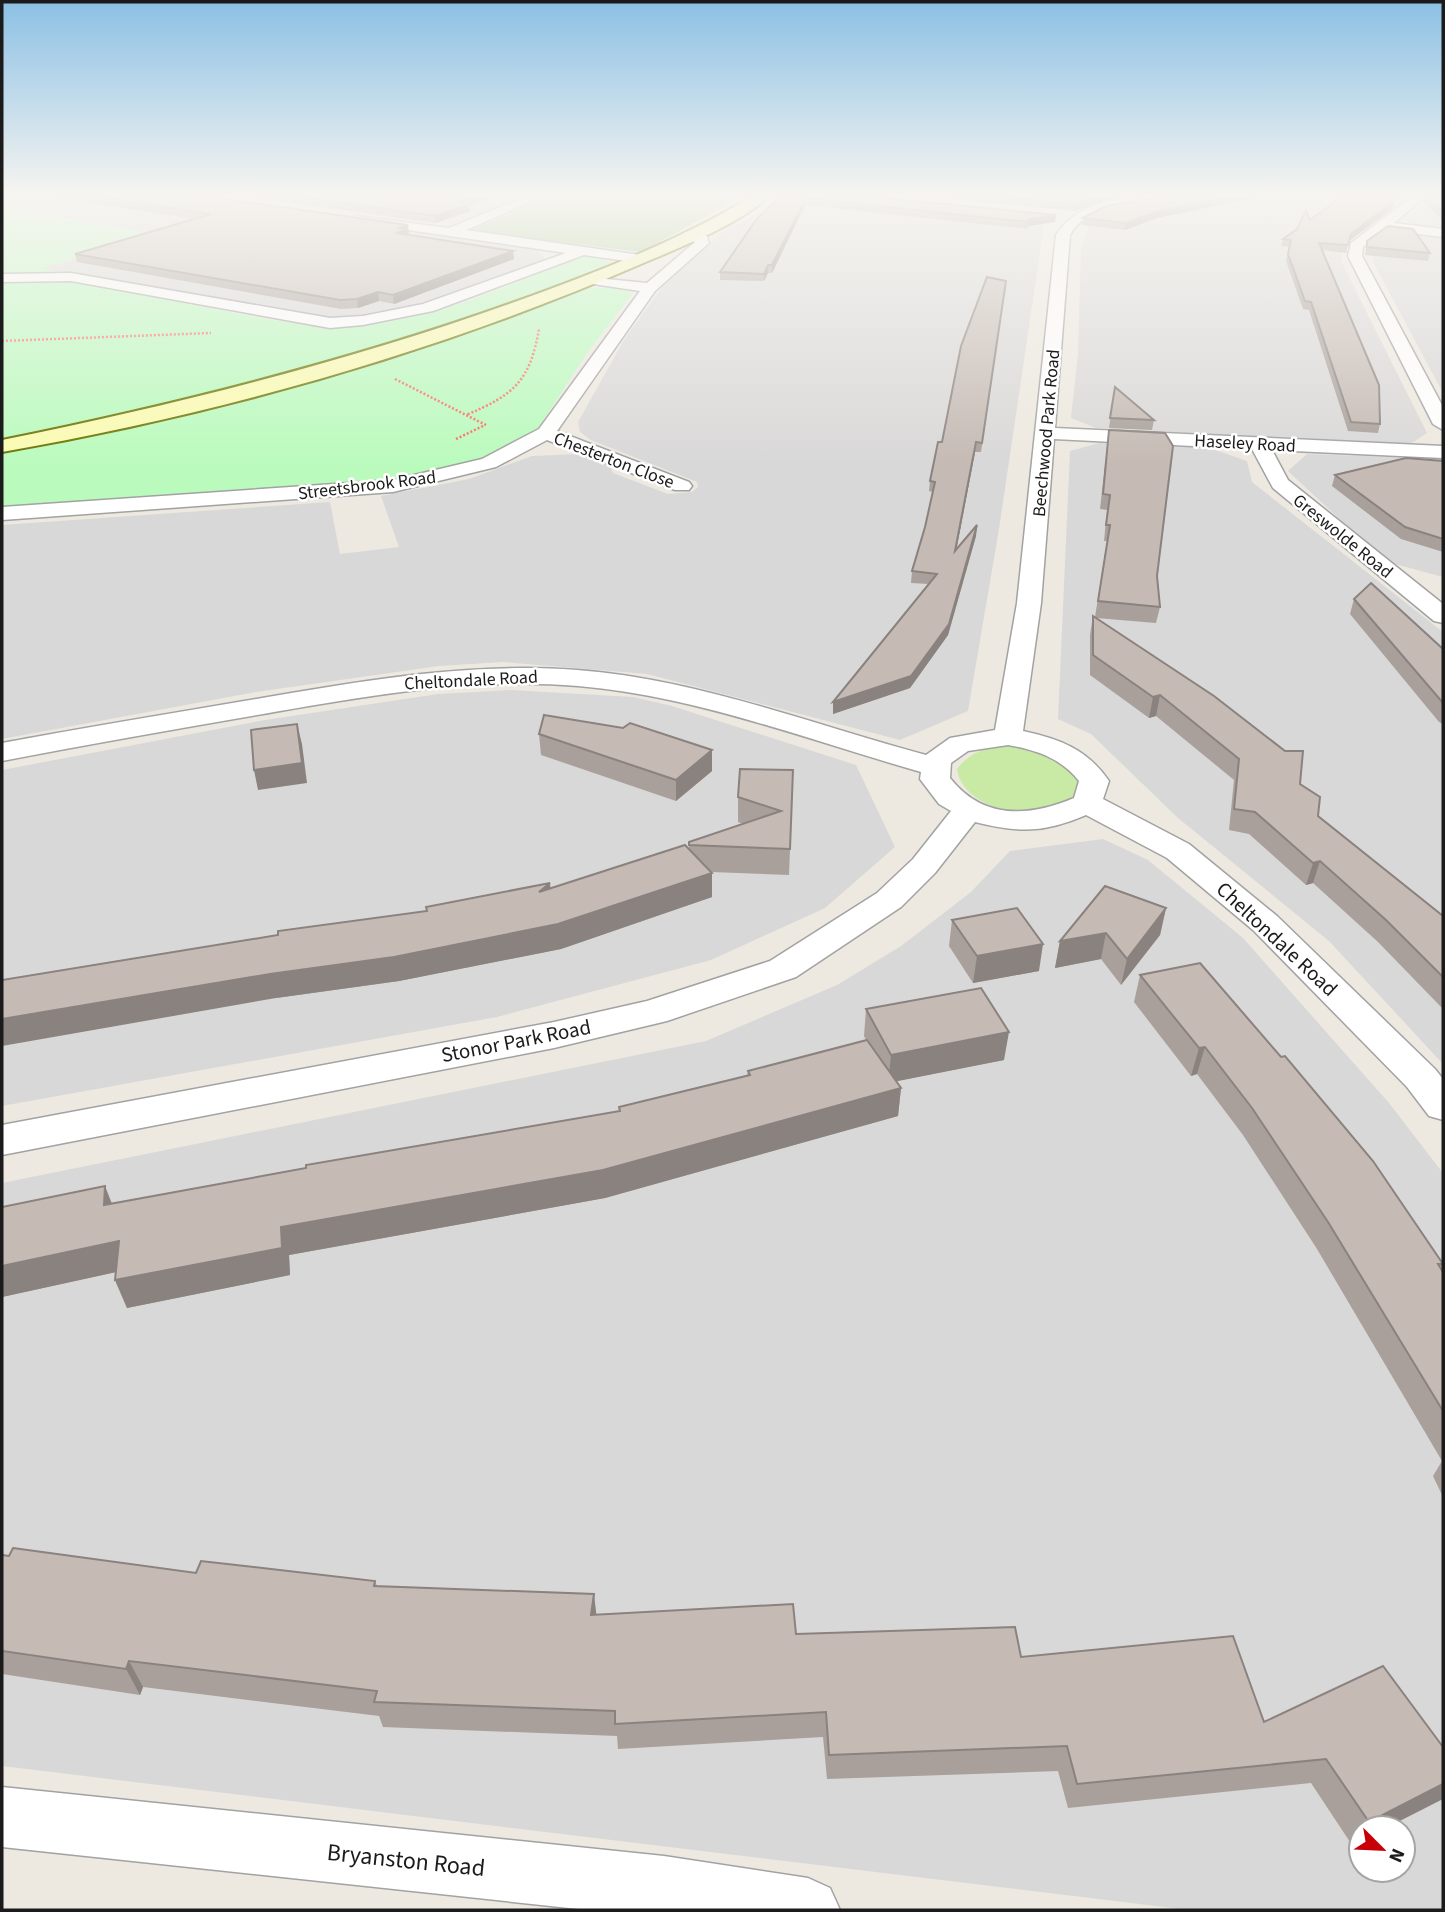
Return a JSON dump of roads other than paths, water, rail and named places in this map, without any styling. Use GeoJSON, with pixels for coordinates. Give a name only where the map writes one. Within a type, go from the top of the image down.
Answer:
{"type":"FeatureCollection","features":[{"type":"Feature","properties":{"kind":"main road"},"geometry":{"type":"LineString","coordinates":[[2,446],[158,412],[352,360],[471,324],[574,286]]}},
{"type":"Feature","properties":{"kind":"street"},"geometry":{"type":"LineString","coordinates":[[123,286],[330,323],[359,323],[440,304],[488,286]]}},
{"type":"Feature","properties":{"kind":"street"},"geometry":{"type":"LineString","coordinates":[[637,286],[650,288]]}},
{"type":"Feature","properties":{"kind":"street","name":"Beechwood Park Road"},"geometry":{"type":"LineString","coordinates":[[1008,736],[1028,603],[1047,433],[1059,286]]}},
{"type":"Feature","properties":{"kind":"street"},"geometry":{"type":"LineString","coordinates":[[1371,286],[1443,425]]}},
{"type":"Feature","properties":{"kind":"street","name":"Streetsbrook Road"},"geometry":{"type":"LineString","coordinates":[[2,514],[393,486],[434,479],[489,463],[546,433],[650,288]]}},
{"type":"Feature","properties":{"kind":"street","name":"Chesterton Close"},"geometry":{"type":"LineString","coordinates":[[546,433],[682,486]]}},
{"type":"Feature","properties":{"kind":"street","name":"Haseley Road"},"geometry":{"type":"LineString","coordinates":[[1047,433],[1443,452]]}},
{"type":"Feature","properties":{"kind":"street","name":"Greswolde Road"},"geometry":{"type":"LineString","coordinates":[[1260,443],[1266,461],[1280,484],[1443,616]]}},
{"type":"Feature","properties":{"kind":"street"},"geometry":{"type":"LineString","coordinates":[[1410,590],[1443,589]]}},
{"type":"Feature","properties":{"kind":"street","name":"Cheltondale Road"},"geometry":{"type":"LineString","coordinates":[[2,752],[385,685],[485,675],[531,674],[614,682],[698,699],[934,766]]}},
{"type":"Feature","properties":{"kind":"street"},"geometry":{"type":"LineString","coordinates":[[1008,736],[1047,744],[1079,760],[1094,781],[1087,803],[1074,812],[1035,821],[1012,821],[968,810],[943,794],[936,785],[934,766],[943,753],[959,743],[1008,736]]}},
{"type":"Feature","properties":{"kind":"street","name":"Cheltondale Road"},"geometry":{"type":"LineString","coordinates":[[1087,803],[1178,851],[1265,923],[1421,1078],[1443,1105]]}},
{"type":"Feature","properties":{"kind":"street","name":"Stonor Park Road"},"geometry":{"type":"LineString","coordinates":[[2,1140],[554,1035],[654,1012],[783,969],[889,900],[925,866],[968,810]]}},
{"type":"Feature","properties":{"kind":"street","name":"Bryanston Road"},"geometry":{"type":"LineString","coordinates":[[2,1817],[664,1887],[808,1910]]}}]}
